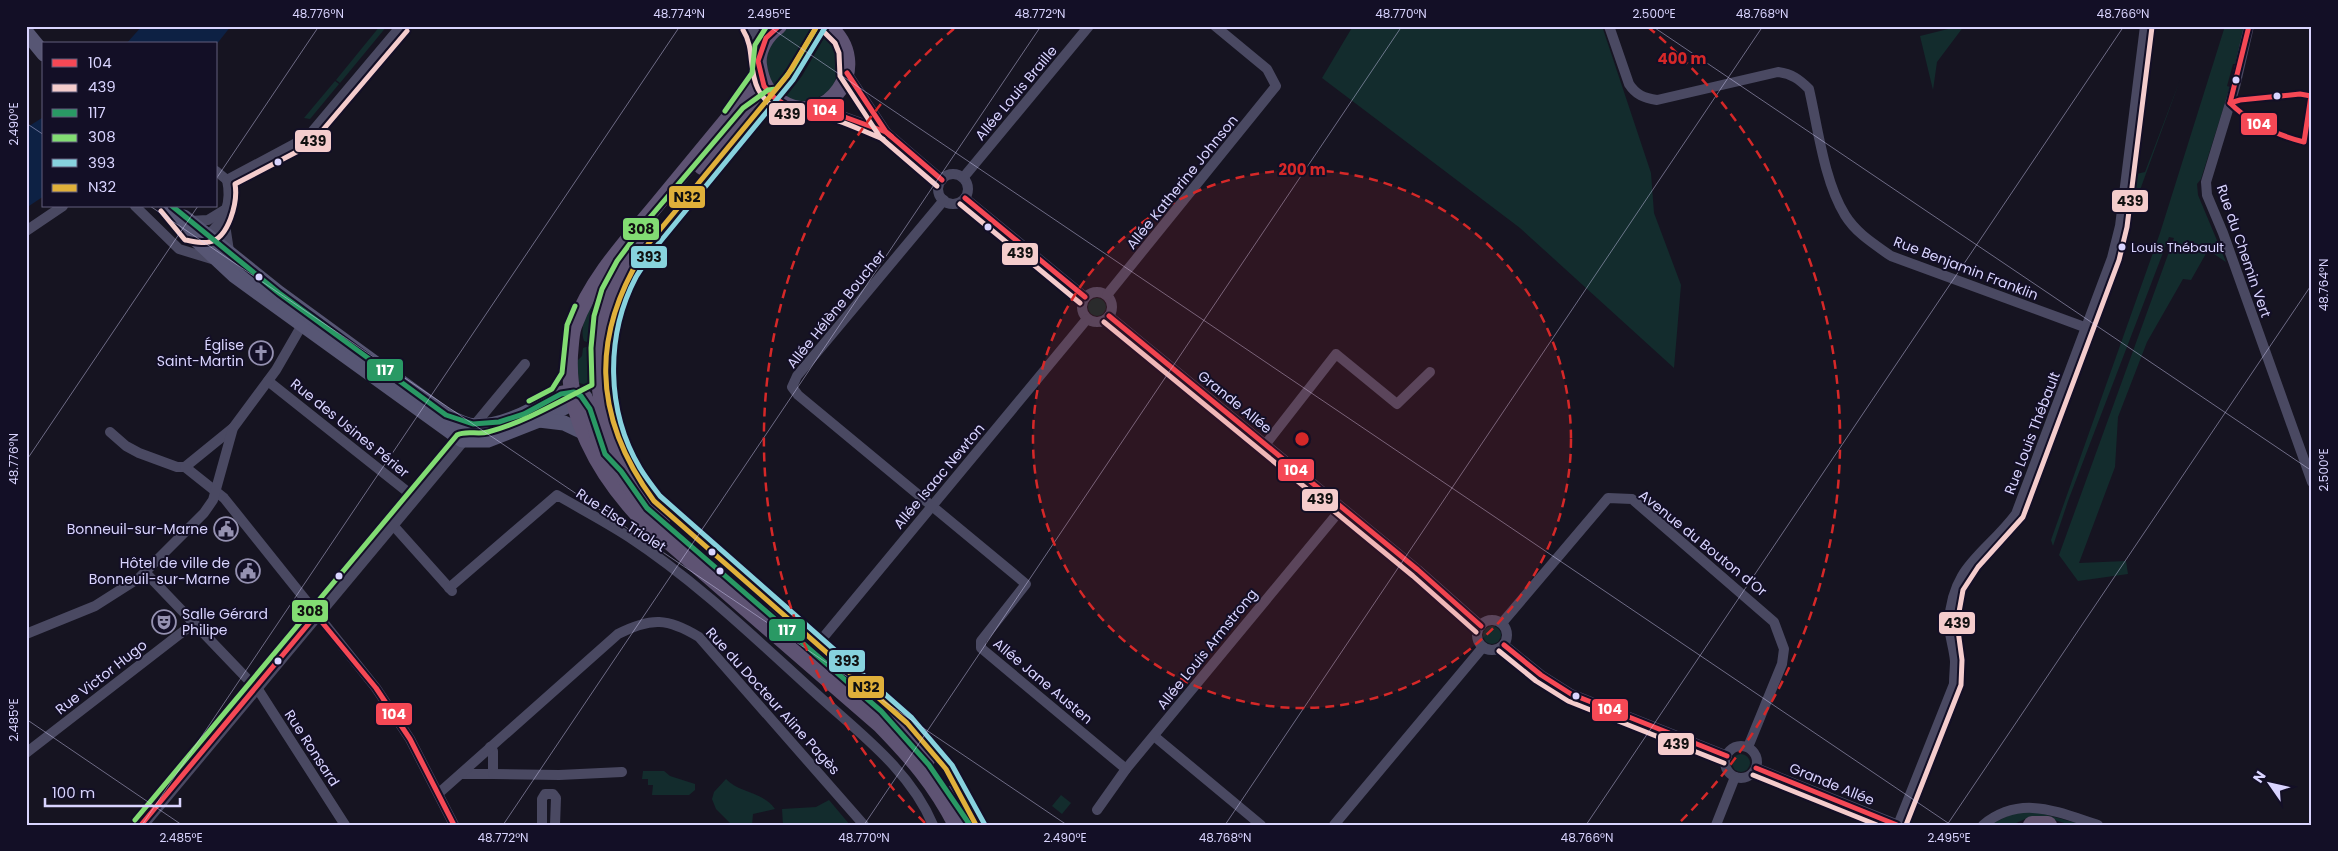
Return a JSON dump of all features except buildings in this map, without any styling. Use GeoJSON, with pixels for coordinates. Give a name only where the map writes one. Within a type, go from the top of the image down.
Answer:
{"type":"FeatureCollection","features":[{"type":"Feature","properties":{"kind":"highway"},"geometry":{"type":"LineString","coordinates":[[2032,825],[2048,825]]}},
{"type":"Feature","properties":{"kind":"main road"},"geometry":{"type":"LineString","coordinates":[[779,26],[766,38],[761,50],[758,61],[760,75],[764,86],[772,96],[787,106],[799,109],[817,107],[832,98],[841,88],[847,73],[844,33],[828,26]]}},
{"type":"Feature","properties":{"kind":"main road"},"geometry":{"type":"LineString","coordinates":[[26,32],[42,52]]}},
{"type":"Feature","properties":{"kind":"main road"},"geometry":{"type":"LineString","coordinates":[[760,75],[744,98],[612,260],[588,298],[574,327],[572,393],[583,432],[600,466],[614,487],[638,514],[880,725],[916,763],[942,798],[956,825]]}},
{"type":"Feature","properties":{"kind":"main road"},"geometry":{"type":"LineString","coordinates":[[772,96],[754,108],[704,164],[633,249],[616,276],[605,306],[600,328],[597,357],[600,390],[610,443],[621,471],[634,493],[647,508],[881,711],[911,740],[941,778],[970,825]]}},
{"type":"Feature","properties":{"kind":"main road"},"geometry":{"type":"LineString","coordinates":[[170,208],[222,256],[462,440],[488,440],[539,420],[572,393]]}},
{"type":"Feature","properties":{"kind":"main road"},"geometry":{"type":"LineString","coordinates":[[174,208],[189,227],[208,235],[222,256]]}},
{"type":"Feature","properties":{"kind":"main road"},"geometry":{"type":"LineString","coordinates":[[306,320],[446,415],[458,422],[474,426],[507,420],[572,393],[600,390]]}},
{"type":"Feature","properties":{"kind":"main road"},"geometry":{"type":"LineString","coordinates":[[572,393],[589,405],[603,452],[621,471]]}},
{"type":"Feature","properties":{"kind":"main road"},"geometry":{"type":"LineString","coordinates":[[539,420],[564,423],[583,432]]}},
{"type":"Feature","properties":{"kind":"street"},"geometry":{"type":"LineString","coordinates":[[227,180],[302,140],[311,132],[401,26]]}},
{"type":"Feature","properties":{"kind":"street"},"geometry":{"type":"LineString","coordinates":[[749,26],[756,34],[761,50]]}},
{"type":"Feature","properties":{"kind":"street","name":"Allée Louis Braille"},"geometry":{"type":"LineString","coordinates":[[963,178],[1089,26]]}},
{"type":"Feature","properties":{"kind":"street","name":"Allée Katherine Johnson"},"geometry":{"type":"LineString","coordinates":[[1107,294],[1276,86],[1268,69],[1215,26]]}},
{"type":"Feature","properties":{"kind":"street","name":"Rue Benjamin Franklin"},"geometry":{"type":"LineString","coordinates":[[1609,26],[1629,84],[1634,92],[1645,98],[1657,100],[1778,72],[1799,79],[1809,89],[1837,200],[1846,217],[1865,238],[1891,256],[2086,328]]}},
{"type":"Feature","properties":{"kind":"street","name":"Rue Louis Thébault"},"geometry":{"type":"LineString","coordinates":[[1898,825],[1954,684],[1955,661],[1949,624],[1955,589],[1973,558],[2005,528],[2016,514],[2112,258],[2120,226],[2145,26]]}},
{"type":"Feature","properties":{"kind":"street","name":"Rue du Chemin Vert"},"geometry":{"type":"LineString","coordinates":[[2249,26],[2235,87],[2205,190],[2223,234],[2312,482]]}},
{"type":"Feature","properties":{"kind":"street"},"geometry":{"type":"LineString","coordinates":[[847,73],[886,132],[942,180]]}},
{"type":"Feature","properties":{"kind":"street"},"geometry":{"type":"LineString","coordinates":[[817,107],[886,132]]}},
{"type":"Feature","properties":{"kind":"street"},"geometry":{"type":"LineString","coordinates":[[137,208],[179,249],[222,256],[225,214],[230,193],[227,180],[218,173]]}},
{"type":"Feature","properties":{"kind":"street"},"geometry":{"type":"LineString","coordinates":[[952,174],[963,178],[968,188],[965,198],[955,204],[944,200],[939,190],[942,180],[952,174]]}},
{"type":"Feature","properties":{"kind":"street"},"geometry":{"type":"LineString","coordinates":[[965,198],[1085,297]]}},
{"type":"Feature","properties":{"kind":"street","name":"Allée Hélène Boucher"},"geometry":{"type":"LineString","coordinates":[[933,506],[798,395],[792,387],[797,376],[944,200]]}},
{"type":"Feature","properties":{"kind":"street"},"geometry":{"type":"LineString","coordinates":[[26,231],[60,208]]}},
{"type":"Feature","properties":{"kind":"street"},"geometry":{"type":"LineString","coordinates":[[189,227],[225,214]]}},
{"type":"Feature","properties":{"kind":"street"},"geometry":{"type":"LineString","coordinates":[[208,235],[225,214]]}},
{"type":"Feature","properties":{"kind":"street"},"geometry":{"type":"LineString","coordinates":[[1096,291],[1107,294],[1113,305],[1110,316],[1099,322],[1087,319],[1082,308],[1085,297],[1096,291]]}},
{"type":"Feature","properties":{"kind":"street","name":"Grande Allée"},"geometry":{"type":"LineString","coordinates":[[1110,316],[1342,508],[1480,626]]}},
{"type":"Feature","properties":{"kind":"street","name":"Allée Isaac Newton"},"geometry":{"type":"LineString","coordinates":[[812,651],[1087,319]]}},
{"type":"Feature","properties":{"kind":"street"},"geometry":{"type":"LineString","coordinates":[[110,432],[126,446],[139,453],[177,467],[185,467],[233,428],[268,381],[306,320]]}},
{"type":"Feature","properties":{"kind":"street"},"geometry":{"type":"LineString","coordinates":[[1265,444],[1336,354],[1397,404],[1430,372]]}},
{"type":"Feature","properties":{"kind":"street"},"geometry":{"type":"LineString","coordinates":[[141,825],[525,364]]}},
{"type":"Feature","properties":{"kind":"street","name":"Rue des Usines Périer"},"geometry":{"type":"LineString","coordinates":[[268,381],[414,497]]}},
{"type":"Feature","properties":{"kind":"street"},"geometry":{"type":"LineString","coordinates":[[26,634],[95,606],[145,572],[204,513],[212,500],[233,428]]}},
{"type":"Feature","properties":{"kind":"street"},"geometry":{"type":"LineString","coordinates":[[185,467],[224,498],[376,688],[410,739],[454,825]]}},
{"type":"Feature","properties":{"kind":"street","name":"Rue Elsa Triolet"},"geometry":{"type":"LineString","coordinates":[[392,524],[451,589],[557,495],[630,538],[712,600],[869,740],[916,795],[927,811],[933,825]]}},
{"type":"Feature","properties":{"kind":"street","name":"Avenue du Bouton d'Or"},"geometry":{"type":"LineString","coordinates":[[1502,623],[1608,498],[1632,499],[1774,622],[1784,649],[1782,664],[1748,747]]}},
{"type":"Feature","properties":{"kind":"street","name":"Allée Jane Austen"},"geometry":{"type":"LineString","coordinates":[[933,506],[1026,584],[980,641],[981,648],[1126,769]]}},
{"type":"Feature","properties":{"kind":"street","name":"Allée Louis Armstrong"},"geometry":{"type":"LineString","coordinates":[[1097,810],[1126,769],[1342,508]]}},
{"type":"Feature","properties":{"kind":"street","name":"Rue Ronsard"},"geometry":{"type":"LineString","coordinates":[[145,572],[255,687],[345,825]]}},
{"type":"Feature","properties":{"kind":"street"},"geometry":{"type":"LineString","coordinates":[[1491,620],[1502,623],[1508,634],[1504,645],[1494,650],[1483,647],[1477,637],[1480,626],[1491,620]]}},
{"type":"Feature","properties":{"kind":"street","name":"Rue du Docteur Aline Pagès"},"geometry":{"type":"LineString","coordinates":[[439,793],[618,634],[634,626],[651,621],[680,625],[699,637],[864,825]]}},
{"type":"Feature","properties":{"kind":"street","name":"Rue Victor Hugo"},"geometry":{"type":"LineString","coordinates":[[26,752],[194,623]]}},
{"type":"Feature","properties":{"kind":"street"},"geometry":{"type":"LineString","coordinates":[[1504,645],[1541,676],[1571,694],[1727,756]]}},
{"type":"Feature","properties":{"kind":"street"},"geometry":{"type":"LineString","coordinates":[[1334,825],[1483,647]]}},
{"type":"Feature","properties":{"kind":"street"},"geometry":{"type":"LineString","coordinates":[[1154,736],[1262,825]]}},
{"type":"Feature","properties":{"kind":"street"},"geometry":{"type":"LineString","coordinates":[[490,747],[493,751],[493,774]]}},
{"type":"Feature","properties":{"kind":"street"},"geometry":{"type":"LineString","coordinates":[[1735,747],[1748,747],[1756,756],[1756,768],[1747,777],[1735,777],[1726,768],[1727,756],[1735,747]]}},
{"type":"Feature","properties":{"kind":"street","name":"Grande Allée"},"geometry":{"type":"LineString","coordinates":[[1756,768],[1898,825]]}},
{"type":"Feature","properties":{"kind":"street"},"geometry":{"type":"LineString","coordinates":[[461,774],[559,775],[622,772]]}},
{"type":"Feature","properties":{"kind":"street"},"geometry":{"type":"LineString","coordinates":[[1716,825],[1735,777]]}},
{"type":"Feature","properties":{"kind":"street"},"geometry":{"type":"LineString","coordinates":[[542,825],[542,799],[549,792],[556,798],[555,825]]}},
{"type":"Feature","properties":{"kind":"street"},"geometry":{"type":"LineString","coordinates":[[1983,825],[1997,815],[2021,806],[2041,808],[2098,825]]}},
{"type":"Feature","properties":{"kind":"green space"},"geometry":{"type":"Polygon","coordinates":[[[380,26],[387,26],[340,83],[336,80],[380,26]]]}},
{"type":"Feature","properties":{"kind":"green space"},"geometry":{"type":"Polygon","coordinates":[[[793,26],[819,28],[791,75],[777,91],[767,78],[766,51],[783,30],[793,26]]]}},
{"type":"Feature","properties":{"kind":"green space"},"geometry":{"type":"Polygon","coordinates":[[[1353,26],[1602,26],[1651,173],[1654,213],[1681,285],[1674,368],[1520,228],[1322,78],[1353,26]]]}},
{"type":"Feature","properties":{"kind":"green space"},"geometry":{"type":"Polygon","coordinates":[[[1964,26],[1937,62],[1933,90],[1920,36],[1964,26]]]}},
{"type":"Feature","properties":{"kind":"green space"},"geometry":{"type":"Polygon","coordinates":[[[2225,26],[2245,26],[2236,64],[2233,64],[2227,86],[2230,87],[2201,179],[2197,184],[2198,195],[2226,262],[2208,250],[2191,280],[2183,279],[2147,342],[2118,417],[2115,467],[2079,563],[2126,561],[2128,574],[2078,581],[2059,555],[2174,238],[2169,237],[2068,501],[2053,546],[2051,540],[2160,233],[2225,26]]]}},
{"type":"Feature","properties":{"kind":"green space"},"geometry":{"type":"Polygon","coordinates":[[[827,33],[842,62],[831,91],[806,103],[785,98],[802,76],[827,33]]]}},
{"type":"Feature","properties":{"kind":"green space"},"geometry":{"type":"Polygon","coordinates":[[[2180,80],[2128,223],[2129,238],[2027,511],[2025,507],[2122,248],[2132,175],[2145,172],[2180,80]]]}},
{"type":"Feature","properties":{"kind":"green space"},"geometry":{"type":"Polygon","coordinates":[[[335,81],[339,84],[310,119],[304,118],[335,81]]]}},
{"type":"Feature","properties":{"kind":"green space"},"geometry":{"type":"Polygon","coordinates":[[[632,244],[591,378],[587,385],[579,383],[577,361],[582,356],[583,348],[589,346],[590,343],[584,341],[585,318],[599,291],[632,244]]]}},
{"type":"Feature","properties":{"kind":"green space"},"geometry":{"type":"Polygon","coordinates":[[[1093,298],[1101,298],[1106,303],[1104,314],[1093,316],[1088,311],[1088,303],[1093,298]]]}},
{"type":"Feature","properties":{"kind":"green space"},"geometry":{"type":"Polygon","coordinates":[[[1492,626],[1498,629],[1501,635],[1498,641],[1492,644],[1486,641],[1483,635],[1486,629],[1492,626]]]}},
{"type":"Feature","properties":{"kind":"green space"},"geometry":{"type":"Polygon","coordinates":[[[1741,754],[1747,757],[1750,763],[1747,769],[1741,772],[1735,769],[1732,763],[1735,757],[1741,754]]]}},
{"type":"Feature","properties":{"kind":"green space"},"geometry":{"type":"Polygon","coordinates":[[[643,771],[664,771],[670,776],[695,784],[695,790],[689,795],[652,795],[653,785],[648,785],[648,779],[642,779],[643,771]]]}},
{"type":"Feature","properties":{"kind":"green space"},"geometry":{"type":"Polygon","coordinates":[[[726,779],[731,784],[765,799],[775,809],[753,814],[752,825],[732,825],[716,809],[712,799],[714,792],[726,779]]]}},
{"type":"Feature","properties":{"kind":"green space"},"geometry":{"type":"Polygon","coordinates":[[[1061,795],[1071,803],[1062,814],[1052,806],[1061,795]]]}},
{"type":"Feature","properties":{"kind":"green space"},"geometry":{"type":"Polygon","coordinates":[[[829,800],[850,825],[783,825],[782,809],[816,807],[829,800]]]}},
{"type":"Feature","properties":{"kind":"green space"},"geometry":{"type":"Polygon","coordinates":[[[2019,811],[2036,812],[2084,825],[2070,825],[2049,818],[2027,818],[2012,825],[1989,825],[2019,811]]]}},
{"type":"Feature","properties":{"kind":"water"},"geometry":{"type":"Polygon","coordinates":[[[142,26],[231,26],[218,42],[128,42],[142,26]]]}},
{"type":"Feature","properties":{"kind":"water"},"geometry":{"type":"Polygon","coordinates":[[[42,118],[42,197],[26,208],[26,128],[42,118]]]}},
{"type":"Feature","properties":{"kind":"transit line","name":"308"},"geometry":{"type":"LineString","coordinates":[[725,111],[752,73],[755,45],[767,26]]}},
{"type":"Feature","properties":{"kind":"transit line","name":"104"},"geometry":{"type":"LineString","coordinates":[[779,26],[766,38],[758,61],[764,86],[772,96],[787,106],[799,109],[817,107],[886,132],[942,180]]}},
{"type":"Feature","properties":{"kind":"transit line","name":"308"},"geometry":{"type":"LineString","coordinates":[[135,820],[457,435],[484,433],[515,423],[592,385],[591,348],[594,316],[602,289],[617,261],[646,222],[743,108],[768,90],[776,89],[792,69],[817,26]]}},
{"type":"Feature","properties":{"kind":"transit line","name":"N32"},"geometry":{"type":"LineString","coordinates":[[817,26],[787,76],[649,243],[630,276],[616,309],[608,341],[606,373],[609,405],[618,437],[633,469],[654,501],[907,723],[946,769],[976,825]]}},
{"type":"Feature","properties":{"kind":"transit line","name":"393"},"geometry":{"type":"LineString","coordinates":[[826,26],[793,80],[655,248],[636,277],[626,300],[615,348],[616,398],[629,446],[642,472],[660,496],[912,718],[952,765],[985,825]]}},
{"type":"Feature","properties":{"kind":"transit line","name":"104"},"geometry":{"type":"LineString","coordinates":[[2230,103],[2249,26]]}},
{"type":"Feature","properties":{"kind":"transit line","name":"439"},"geometry":{"type":"LineString","coordinates":[[1906,825],[1961,685],[1962,660],[1957,623],[1963,590],[1978,567],[2023,517],[2119,260],[2127,227],[2152,27]]}},
{"type":"Feature","properties":{"kind":"transit line","name":"439"},"geometry":{"type":"LineString","coordinates":[[743,30],[749,44],[755,82],[761,95],[771,105],[783,112],[796,116],[816,115],[834,119],[883,139]]}},
{"type":"Feature","properties":{"kind":"transit line","name":"439"},"geometry":{"type":"LineString","coordinates":[[161,211],[185,240],[204,243],[216,239],[222,234],[231,218],[235,200],[235,184],[306,147],[316,138],[407,31]]}},
{"type":"Feature","properties":{"kind":"transit line","name":"439"},"geometry":{"type":"LineString","coordinates":[[823,31],[835,43],[839,53],[840,76],[880,137],[937,186]]}},
{"type":"Feature","properties":{"kind":"transit line","name":"104"},"geometry":{"type":"LineString","coordinates":[[847,73],[886,132],[892,137]]}},
{"type":"Feature","properties":{"kind":"transit line","name":"104"},"geometry":{"type":"LineString","coordinates":[[2300,94],[2311,96],[2304,142],[2264,127],[2246,117],[2230,103],[2240,100],[2300,94]]}},
{"type":"Feature","properties":{"kind":"transit line","name":"104"},"geometry":{"type":"LineString","coordinates":[[965,198],[1085,297]]}},
{"type":"Feature","properties":{"kind":"transit line","name":"439"},"geometry":{"type":"LineString","coordinates":[[960,204],[1080,303]]}},
{"type":"Feature","properties":{"kind":"transit line","name":"117"},"geometry":{"type":"LineString","coordinates":[[174,208],[279,293],[446,415],[473,424],[499,422],[524,414],[561,394],[574,392],[581,396],[590,409],[605,454],[621,471],[647,508],[881,711],[929,765],[970,825]]}},
{"type":"Feature","properties":{"kind":"transit line","name":"308"},"geometry":{"type":"LineString","coordinates":[[529,401],[552,389],[562,373],[567,325],[575,306]]}},
{"type":"Feature","properties":{"kind":"transit line","name":"104"},"geometry":{"type":"LineString","coordinates":[[1109,316],[1418,570],[1481,626]]}},
{"type":"Feature","properties":{"kind":"transit line","name":"439"},"geometry":{"type":"LineString","coordinates":[[1104,322],[1413,576],[1476,632]]}},
{"type":"Feature","properties":{"kind":"transit line","name":"104"},"geometry":{"type":"LineString","coordinates":[[316,615],[376,688],[410,739],[454,825]]}},
{"type":"Feature","properties":{"kind":"transit line","name":"104"},"geometry":{"type":"LineString","coordinates":[[141,825],[316,615]]}},
{"type":"Feature","properties":{"kind":"transit line","name":"104"},"geometry":{"type":"LineString","coordinates":[[1504,645],[1541,675],[1571,694],[1727,756]]}},
{"type":"Feature","properties":{"kind":"transit line","name":"439"},"geometry":{"type":"LineString","coordinates":[[1499,651],[1536,681],[1568,701],[1724,763]]}},
{"type":"Feature","properties":{"kind":"transit line","name":"104"},"geometry":{"type":"LineString","coordinates":[[1756,768],[1897,825]]}},
{"type":"Feature","properties":{"kind":"transit line","name":"439"},"geometry":{"type":"LineString","coordinates":[[1753,775],[1877,825]]}},
{"type":"Feature","properties":{"kind":"place","name":"Louis Thébault"},"geometry":{"type":"Point","coordinates":[2122,247]}},
{"type":"Feature","properties":{"kind":"place","name":"Église Saint-Martin"},"geometry":{"type":"Point","coordinates":[261,353]}},
{"type":"Feature","properties":{"kind":"place","name":"Bonneuil-sur-Marne"},"geometry":{"type":"Point","coordinates":[226,529]}},
{"type":"Feature","properties":{"kind":"place","name":"Hôtel de ville de Bonneuil-sur-Marne"},"geometry":{"type":"Point","coordinates":[248,571]}},
{"type":"Feature","properties":{"kind":"place","name":"Salle Gérard Philipe"},"geometry":{"type":"Point","coordinates":[164,622]}}]}
